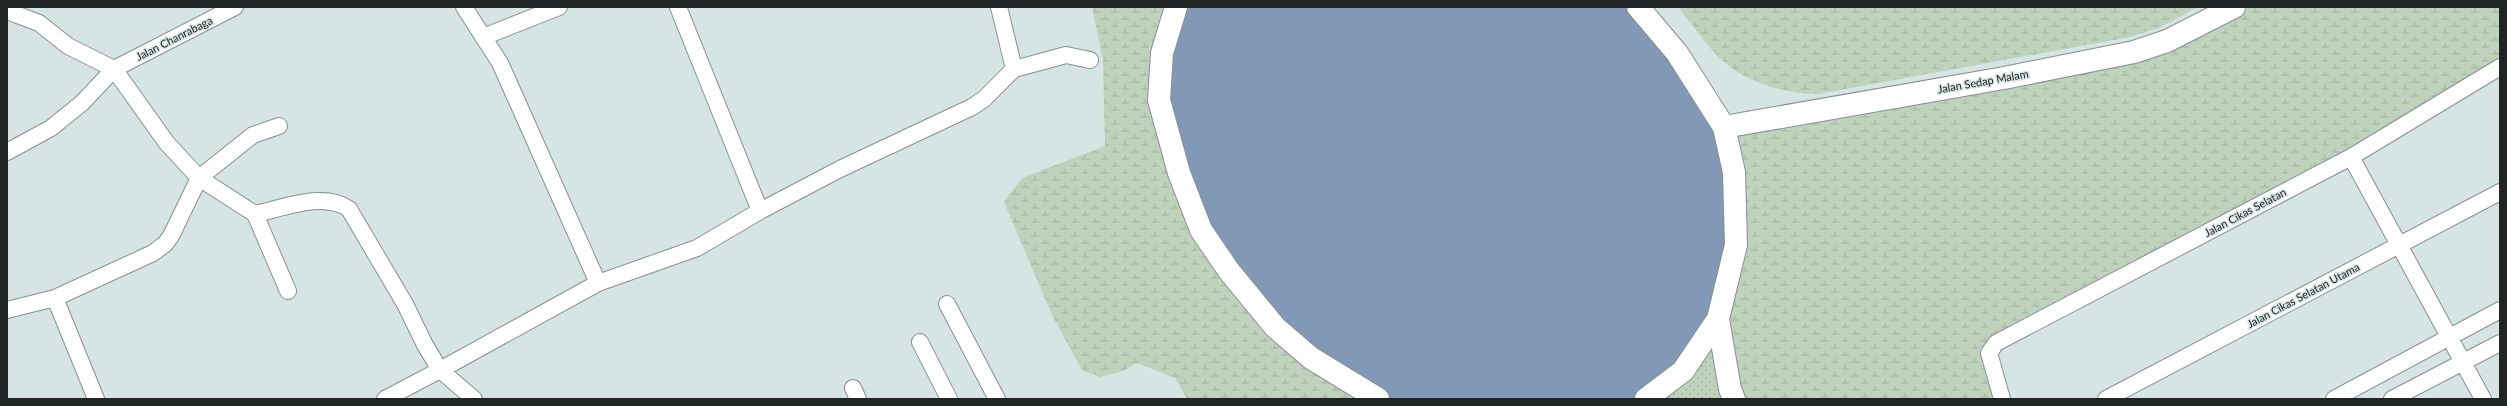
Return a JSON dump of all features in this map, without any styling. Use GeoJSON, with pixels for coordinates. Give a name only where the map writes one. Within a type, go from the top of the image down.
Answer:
{"type":"FeatureCollection","features":[{"type":"Feature","properties":{"kind":"street","name":"Jalan Chanrabaga"},"geometry":{"type":"LineString","coordinates":[[114,69],[235,7]]}},
{"type":"Feature","properties":{"kind":"street"},"geometry":{"type":"LineString","coordinates":[[464,7],[500,63],[598,283]]}},
{"type":"Feature","properties":{"kind":"street"},"geometry":{"type":"LineString","coordinates":[[483,37],[559,7]]}},
{"type":"Feature","properties":{"kind":"street"},"geometry":{"type":"LineString","coordinates":[[678,7],[760,212]]}},
{"type":"Feature","properties":{"kind":"street"},"geometry":{"type":"LineString","coordinates":[[999,7],[1014,69]]}},
{"type":"Feature","properties":{"kind":"street"},"geometry":{"type":"LineString","coordinates":[[1176,7],[1162,53],[1159,100],[1179,173],[1201,230],[1229,271],[1275,327],[1311,358],[1378,399]]}},
{"type":"Feature","properties":{"kind":"street"},"geometry":{"type":"LineString","coordinates":[[1638,7],[1676,52],[1724,127],[1734,172],[1736,245],[1718,319],[1684,370],[1646,399]]}},
{"type":"Feature","properties":{"kind":"street","name":"Jalan Sedap Malam"},"geometry":{"type":"LineString","coordinates":[[1724,127],[2004,78],[2134,52],[2173,38],[2234,7]]}},
{"type":"Feature","properties":{"kind":"street"},"geometry":{"type":"LineString","coordinates":[[7,11],[39,23],[68,46],[114,69],[166,142],[199,178],[255,214],[288,291]]}},
{"type":"Feature","properties":{"kind":"street"},"geometry":{"type":"LineString","coordinates":[[385,399],[598,283],[697,248],[840,169],[978,104],[1014,69],[1066,55],[1090,60]]}},
{"type":"Feature","properties":{"kind":"street","name":"Jalan Cikas Selatan"},"geometry":{"type":"LineString","coordinates":[[2002,399],[1990,363],[1989,353],[1996,343],[2351,157],[2500,67]]}},
{"type":"Feature","properties":{"kind":"street"},"geometry":{"type":"LineString","coordinates":[[7,152],[51,128],[82,104],[114,69]]}},
{"type":"Feature","properties":{"kind":"street"},"geometry":{"type":"LineString","coordinates":[[7,310],[55,298],[153,252],[165,244],[199,178],[253,135],[279,126]]}},
{"type":"Feature","properties":{"kind":"street"},"geometry":{"type":"LineString","coordinates":[[2351,157],[2397,246],[2450,336],[2483,399]]}},
{"type":"Feature","properties":{"kind":"street","name":"Jalan Cikas Selatan Utama"},"geometry":{"type":"LineString","coordinates":[[2106,399],[2500,192]]}},
{"type":"Feature","properties":{"kind":"street"},"geometry":{"type":"LineString","coordinates":[[255,214],[318,200],[340,202],[350,209],[405,304],[424,345],[440,370],[474,399]]}},
{"type":"Feature","properties":{"kind":"street"},"geometry":{"type":"LineString","coordinates":[[55,298],[96,399]]}},
{"type":"Feature","properties":{"kind":"street"},"geometry":{"type":"LineString","coordinates":[[947,304],[997,399]]}},
{"type":"Feature","properties":{"kind":"street"},"geometry":{"type":"LineString","coordinates":[[2334,399],[2500,310]]}},
{"type":"Feature","properties":{"kind":"street"},"geometry":{"type":"LineString","coordinates":[[1718,319],[1730,389],[1734,399]]}},
{"type":"Feature","properties":{"kind":"street"},"geometry":{"type":"LineString","coordinates":[[920,342],[948,399]]}},
{"type":"Feature","properties":{"kind":"street"},"geometry":{"type":"LineString","coordinates":[[2392,399],[2500,343]]}},
{"type":"Feature","properties":{"kind":"green space"},"geometry":{"type":"Polygon","coordinates":[[[1092,7],[1176,7],[1378,399],[1187,399],[1175,378],[1137,363],[1123,371],[1100,377],[1082,370],[1052,315],[1004,202],[1022,178],[1105,146],[1103,60],[1092,7]]]}},
{"type":"Feature","properties":{"kind":"green space"},"geometry":{"type":"Polygon","coordinates":[[[1678,7],[2198,7],[2159,28],[2130,37],[1818,94],[1793,92],[1768,86],[1744,76],[1724,62],[1711,49],[1678,7]]]}},
{"type":"Feature","properties":{"kind":"green space"},"geometry":{"type":"Polygon","coordinates":[[[2234,7],[2500,7],[2500,67],[1996,343],[2002,399],[1734,399],[1718,319],[1724,127],[2134,52],[2234,7]]]}},
{"type":"Feature","properties":{"kind":"green space"},"geometry":{"type":"Polygon","coordinates":[[[1718,319],[1734,399],[1646,399],[1718,319]]]}},
{"type":"Feature","properties":{"kind":"water"},"geometry":{"type":"Polygon","coordinates":[[[1176,7],[1638,7],[1677,53],[1734,172],[1718,319],[1646,399],[1378,399],[1311,358],[1229,271],[1179,173],[1162,53],[1176,7]]]}}]}
